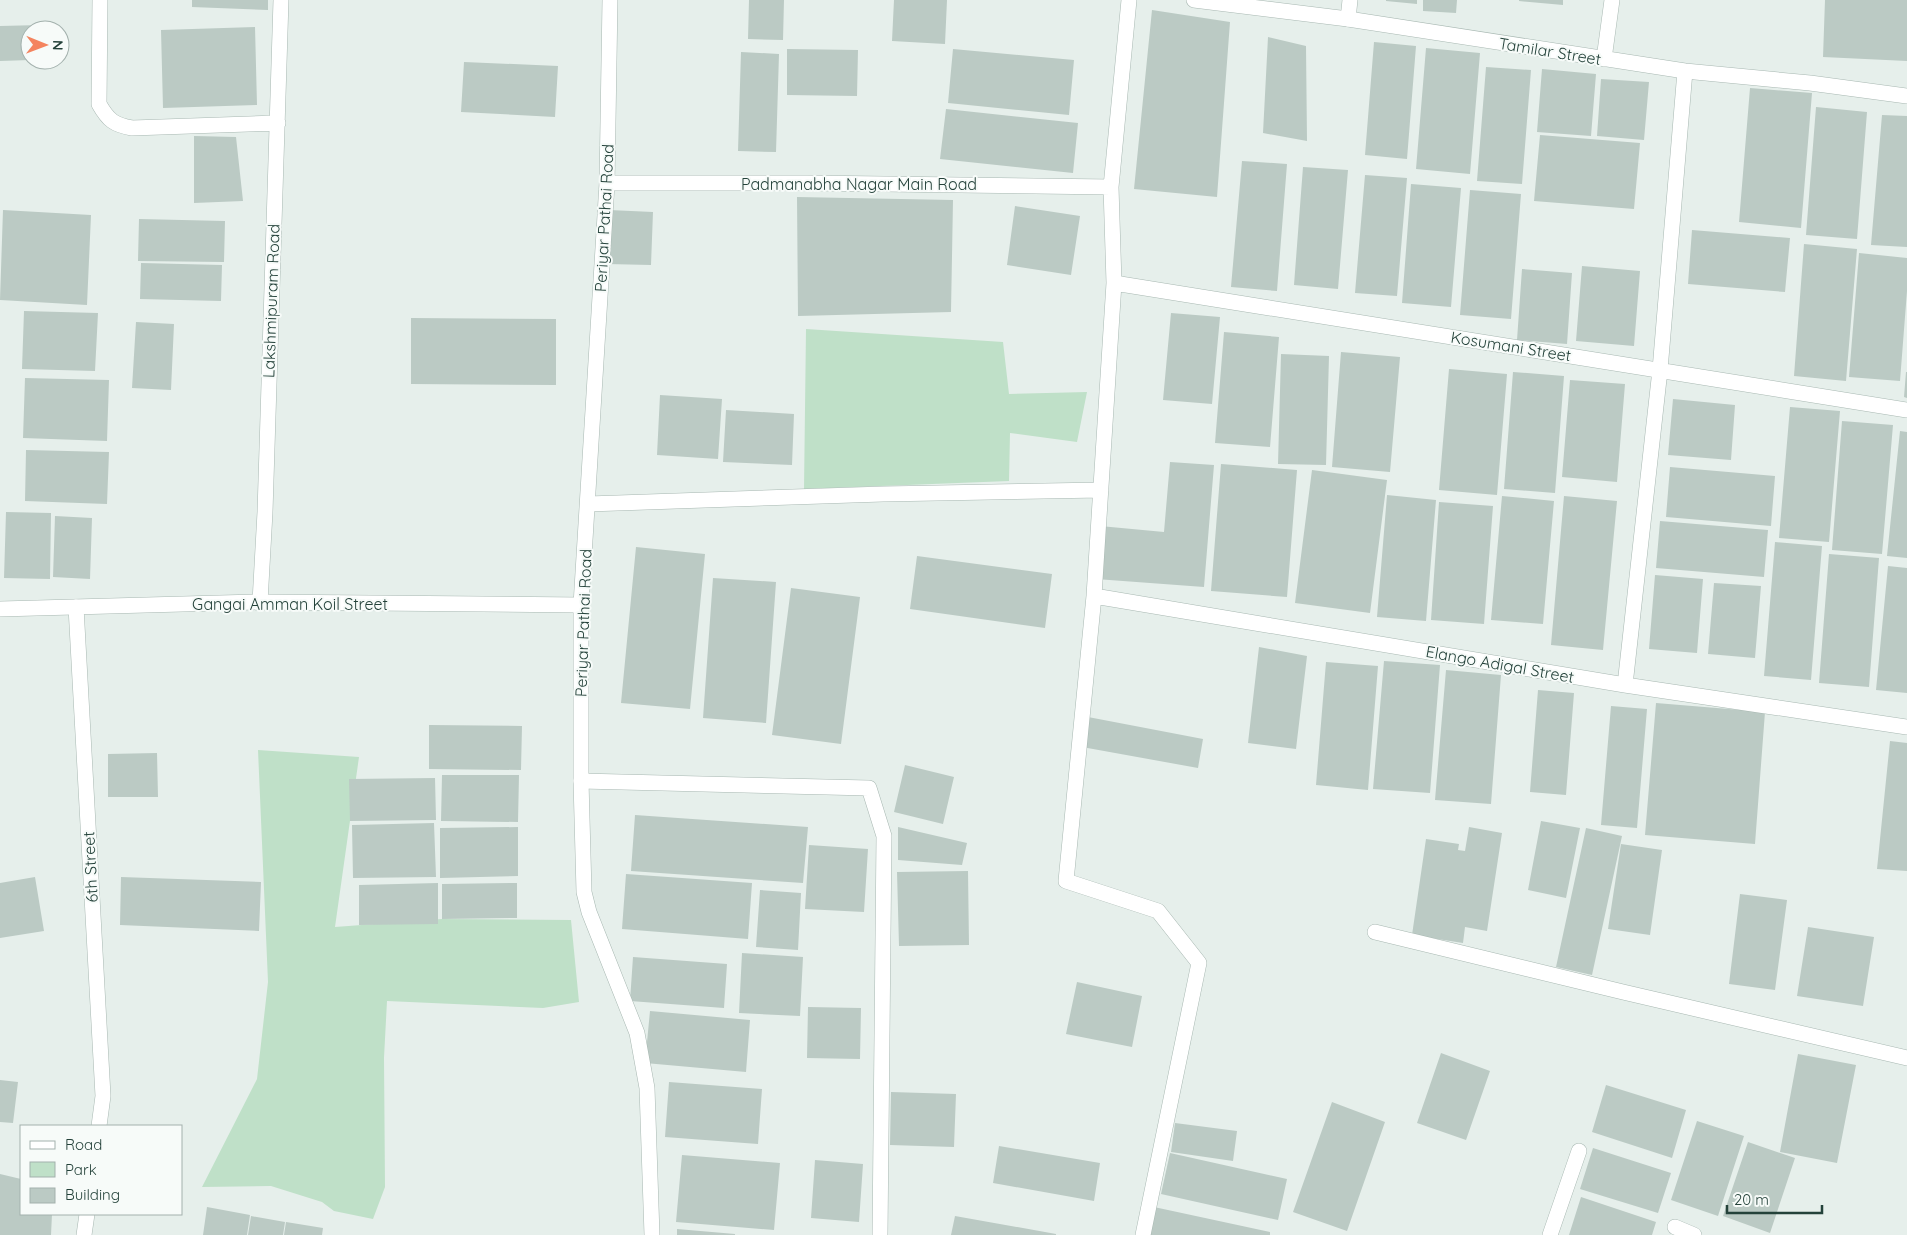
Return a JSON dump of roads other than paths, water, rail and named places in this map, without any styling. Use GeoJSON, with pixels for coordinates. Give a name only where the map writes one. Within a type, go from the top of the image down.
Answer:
{"type":"FeatureCollection","features":[{"type":"Feature","properties":{"kind":"street"},"geometry":{"type":"LineString","coordinates":[[100,0],[99,104],[105,115],[117,125],[132,128],[278,124]]}},
{"type":"Feature","properties":{"kind":"street","name":"Lakshmipuram Road"},"geometry":{"type":"LineString","coordinates":[[260,602],[265,512],[270,312],[278,124],[280,0]]}},
{"type":"Feature","properties":{"kind":"street","name":"Periyar Pathai Road"},"geometry":{"type":"LineString","coordinates":[[610,0],[608,183],[581,605],[581,782],[584,892],[589,912],[637,1032],[647,1088],[652,1235]]}},
{"type":"Feature","properties":{"kind":"street"},"geometry":{"type":"LineString","coordinates":[[1129,0],[1111,187],[1114,283],[1094,596],[1066,881],[1158,911],[1200,963],[1143,1235]]}},
{"type":"Feature","properties":{"kind":"street","name":"Tamilar Street"},"geometry":{"type":"LineString","coordinates":[[1194,0],[1348,19],[1685,70],[1810,82],[1907,96]]}},
{"type":"Feature","properties":{"kind":"street"},"geometry":{"type":"LineString","coordinates":[[1348,19],[1350,0]]}},
{"type":"Feature","properties":{"kind":"street"},"geometry":{"type":"LineString","coordinates":[[1604,59],[1612,0]]}},
{"type":"Feature","properties":{"kind":"street"},"geometry":{"type":"LineString","coordinates":[[1625,685],[1660,370],[1685,70]]}},
{"type":"Feature","properties":{"kind":"street","name":"Padmanabha Nagar Main Road"},"geometry":{"type":"LineString","coordinates":[[608,183],[808,183],[1111,187]]}},
{"type":"Feature","properties":{"kind":"street","name":"Kosumani Street"},"geometry":{"type":"LineString","coordinates":[[1114,283],[1907,410]]}},
{"type":"Feature","properties":{"kind":"street"},"geometry":{"type":"LineString","coordinates":[[588,504],[874,494],[1101,490]]}},
{"type":"Feature","properties":{"kind":"street","name":"Elango Adigal Street"},"geometry":{"type":"LineString","coordinates":[[1094,596],[1625,685],[1907,727]]}},
{"type":"Feature","properties":{"kind":"street","name":"Gangai Amman Koil Street"},"geometry":{"type":"LineString","coordinates":[[0,609],[260,602],[581,605]]}},
{"type":"Feature","properties":{"kind":"street","name":"6th Street"},"geometry":{"type":"LineString","coordinates":[[76,607],[103,1096],[99,1125]]}},
{"type":"Feature","properties":{"kind":"street"},"geometry":{"type":"LineString","coordinates":[[581,782],[869,788],[884,836],[880,1235]]}},
{"type":"Feature","properties":{"kind":"street"},"geometry":{"type":"LineString","coordinates":[[1375,932],[1632,995],[1907,1058]]}},
{"type":"Feature","properties":{"kind":"street"},"geometry":{"type":"LineString","coordinates":[[1550,1235],[1579,1151]]}},
{"type":"Feature","properties":{"kind":"street"},"geometry":{"type":"LineString","coordinates":[[84,1235],[87,1215]]}},
{"type":"Feature","properties":{"kind":"street"},"geometry":{"type":"LineString","coordinates":[[1674,1227],[1694,1235]]}}]}
